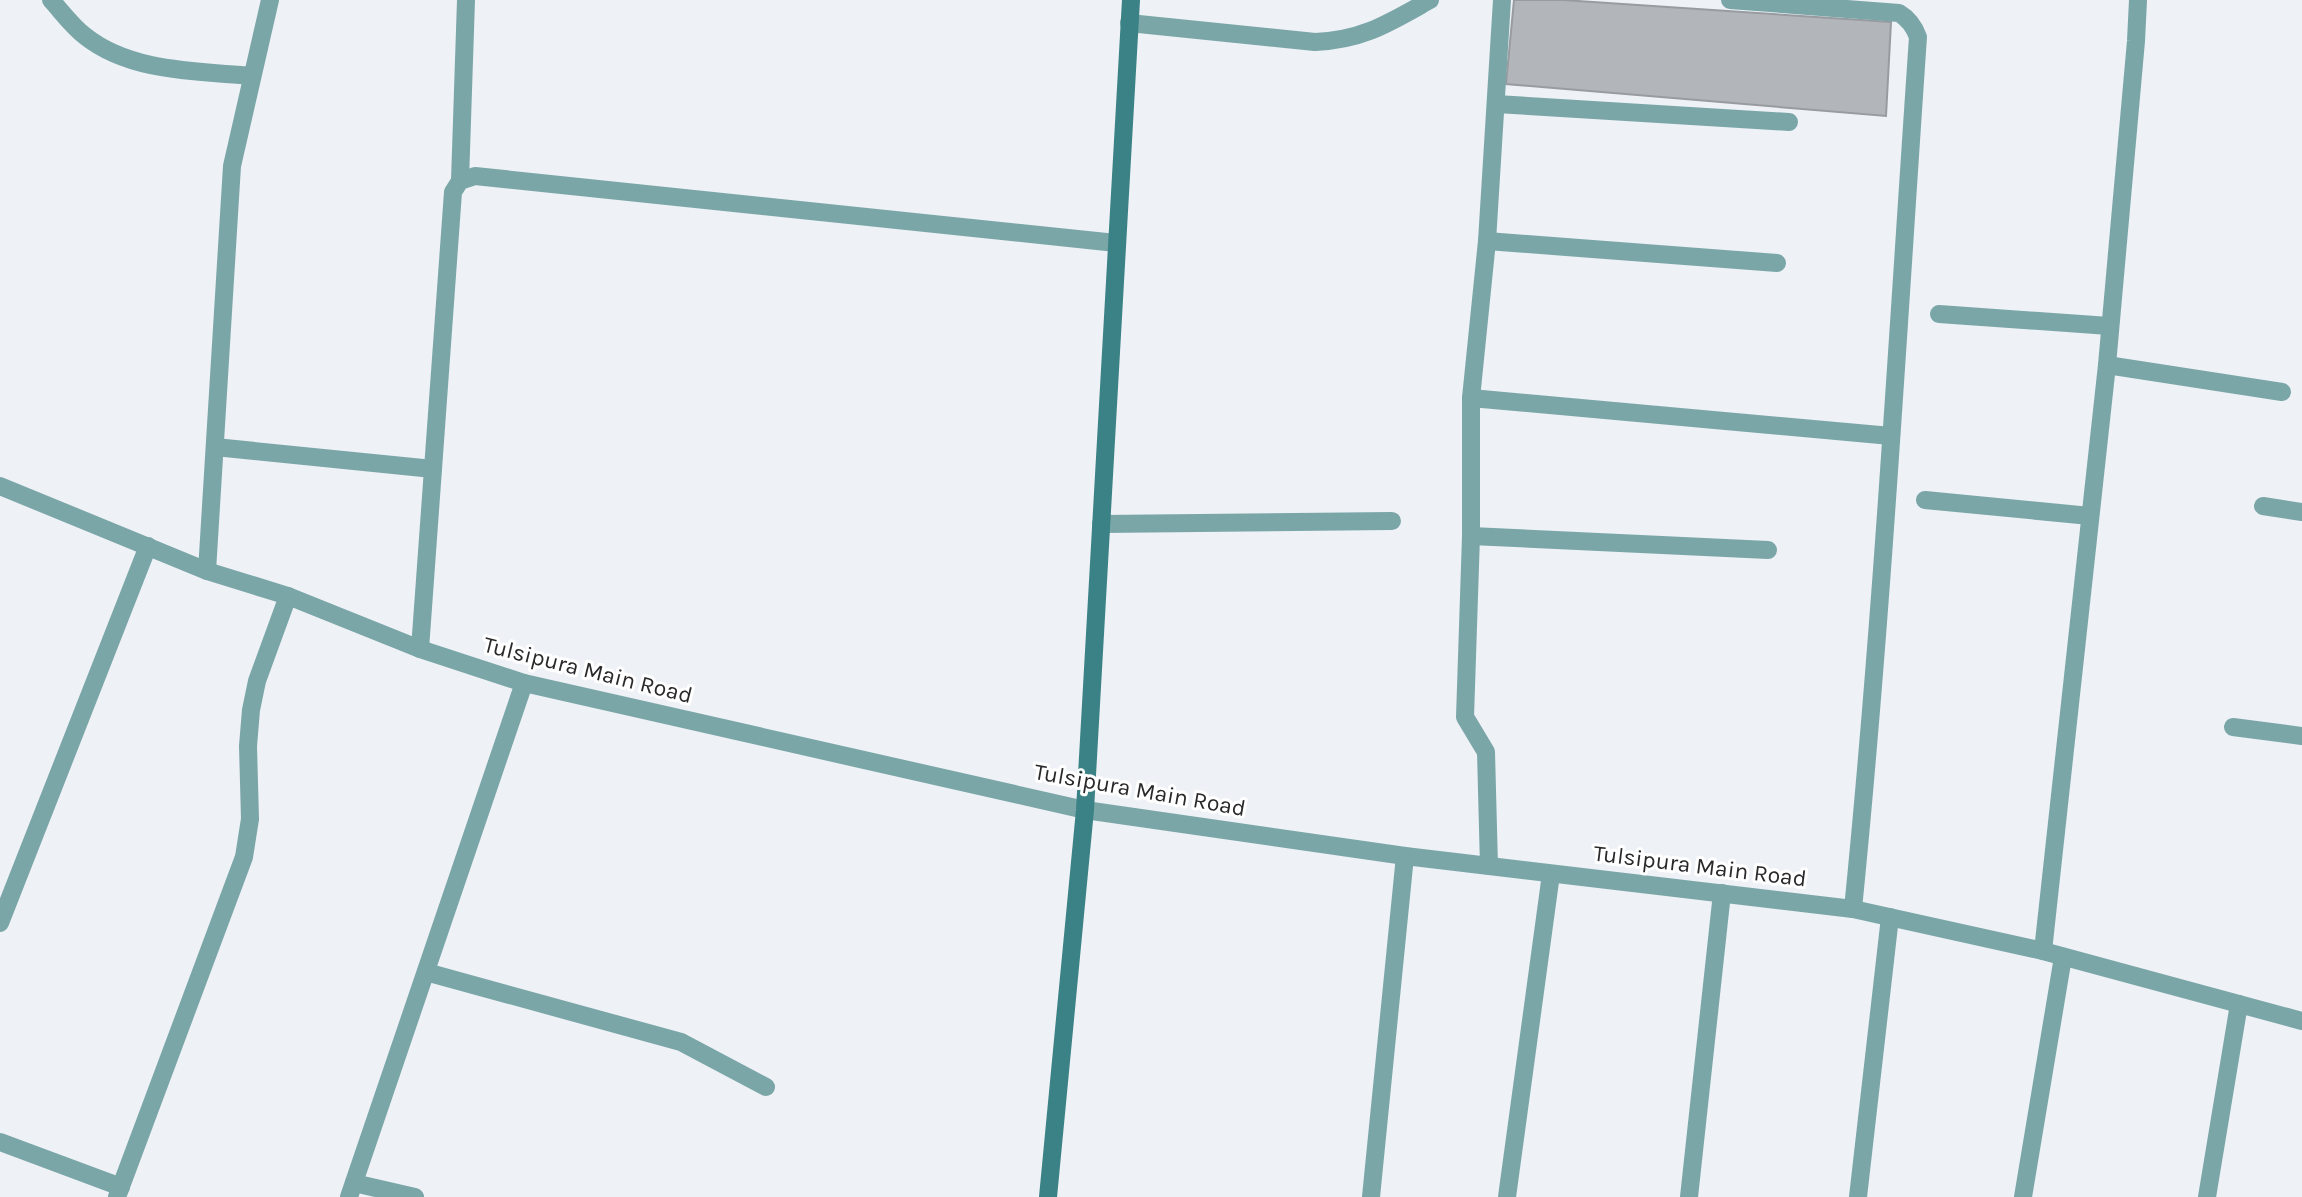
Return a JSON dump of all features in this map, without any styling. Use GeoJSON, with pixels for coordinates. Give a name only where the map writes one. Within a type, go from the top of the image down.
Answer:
{"type":"FeatureCollection","features":[{"type":"Feature","properties":{"kind":"main road"},"geometry":{"type":"LineString","coordinates":[[1048,1197],[1085,810],[1131,0]]}},
{"type":"Feature","properties":{"kind":"street"},"geometry":{"type":"LineString","coordinates":[[51,0],[85,36],[121,58],[178,69],[251,76]]}},
{"type":"Feature","properties":{"kind":"street"},"geometry":{"type":"LineString","coordinates":[[207,571],[232,166],[246,115],[251,76],[270,0]]}},
{"type":"Feature","properties":{"kind":"street"},"geometry":{"type":"LineString","coordinates":[[420,649],[453,192],[460,181],[466,0]]}},
{"type":"Feature","properties":{"kind":"street"},"geometry":{"type":"LineString","coordinates":[[1129,23],[1315,42],[1340,41],[1380,28],[1430,0]]}},
{"type":"Feature","properties":{"kind":"street"},"geometry":{"type":"LineString","coordinates":[[1489,866],[1486,752],[1465,717],[1471,536],[1471,398],[1487,241],[1502,0]]}},
{"type":"Feature","properties":{"kind":"street"},"geometry":{"type":"LineString","coordinates":[[1730,0],[1899,13],[1914,26],[1918,37],[1891,436],[1862,824],[1853,909]]}},
{"type":"Feature","properties":{"kind":"street"},"geometry":{"type":"LineString","coordinates":[[2043,951],[2107,365],[2138,0]]}},
{"type":"Feature","properties":{"kind":"street"},"geometry":{"type":"LineString","coordinates":[[1496,104],[1789,122]]}},
{"type":"Feature","properties":{"kind":"street"},"geometry":{"type":"LineString","coordinates":[[460,181],[475,176],[1116,243]]}},
{"type":"Feature","properties":{"kind":"street"},"geometry":{"type":"LineString","coordinates":[[1487,241],[1777,263]]}},
{"type":"Feature","properties":{"kind":"street"},"geometry":{"type":"LineString","coordinates":[[1939,314],[2109,326]]}},
{"type":"Feature","properties":{"kind":"street"},"geometry":{"type":"LineString","coordinates":[[2107,365],[2282,392]]}},
{"type":"Feature","properties":{"kind":"street"},"geometry":{"type":"LineString","coordinates":[[1471,398],[1891,436]]}},
{"type":"Feature","properties":{"kind":"street"},"geometry":{"type":"LineString","coordinates":[[215,447],[433,469]]}},
{"type":"Feature","properties":{"kind":"street","name":"Tulsipura Main Road"},"geometry":{"type":"LineString","coordinates":[[0,486],[207,571],[288,596],[420,649],[524,684],[1085,810],[1405,856],[1853,909],[2043,951],[2302,1021]]}},
{"type":"Feature","properties":{"kind":"street"},"geometry":{"type":"LineString","coordinates":[[1926,500],[2090,516]]}},
{"type":"Feature","properties":{"kind":"street"},"geometry":{"type":"LineString","coordinates":[[2263,506],[2302,512]]}},
{"type":"Feature","properties":{"kind":"street"},"geometry":{"type":"LineString","coordinates":[[1101,524],[1392,521]]}},
{"type":"Feature","properties":{"kind":"street"},"geometry":{"type":"LineString","coordinates":[[1471,536],[1768,550]]}},
{"type":"Feature","properties":{"kind":"street"},"geometry":{"type":"LineString","coordinates":[[0,923],[148,547]]}},
{"type":"Feature","properties":{"kind":"street"},"geometry":{"type":"LineString","coordinates":[[0,1142],[119,1192],[244,857],[250,819],[248,746],[251,710],[257,681],[288,596]]}},
{"type":"Feature","properties":{"kind":"street"},"geometry":{"type":"LineString","coordinates":[[415,1197],[351,1190],[524,684]]}},
{"type":"Feature","properties":{"kind":"street"},"geometry":{"type":"LineString","coordinates":[[2233,727],[2302,736]]}},
{"type":"Feature","properties":{"kind":"street"},"geometry":{"type":"LineString","coordinates":[[1371,1197],[1405,856]]}},
{"type":"Feature","properties":{"kind":"street"},"geometry":{"type":"LineString","coordinates":[[1507,1197],[1551,874]]}},
{"type":"Feature","properties":{"kind":"street"},"geometry":{"type":"LineString","coordinates":[[1689,1197],[1721,893]]}},
{"type":"Feature","properties":{"kind":"street"},"geometry":{"type":"LineString","coordinates":[[1858,1197],[1890,917]]}},
{"type":"Feature","properties":{"kind":"street"},"geometry":{"type":"LineString","coordinates":[[2023,1197],[2063,957]]}},
{"type":"Feature","properties":{"kind":"street"},"geometry":{"type":"LineString","coordinates":[[426,972],[681,1042],[765,1087]]}},
{"type":"Feature","properties":{"kind":"street"},"geometry":{"type":"LineString","coordinates":[[2207,1197],[2239,1003]]}},
{"type":"Feature","properties":{"kind":"building"},"geometry":{"type":"Polygon","coordinates":[[[1514,0],[1563,0],[1891,22],[1886,116],[1506,84],[1514,0]]]}}]}
